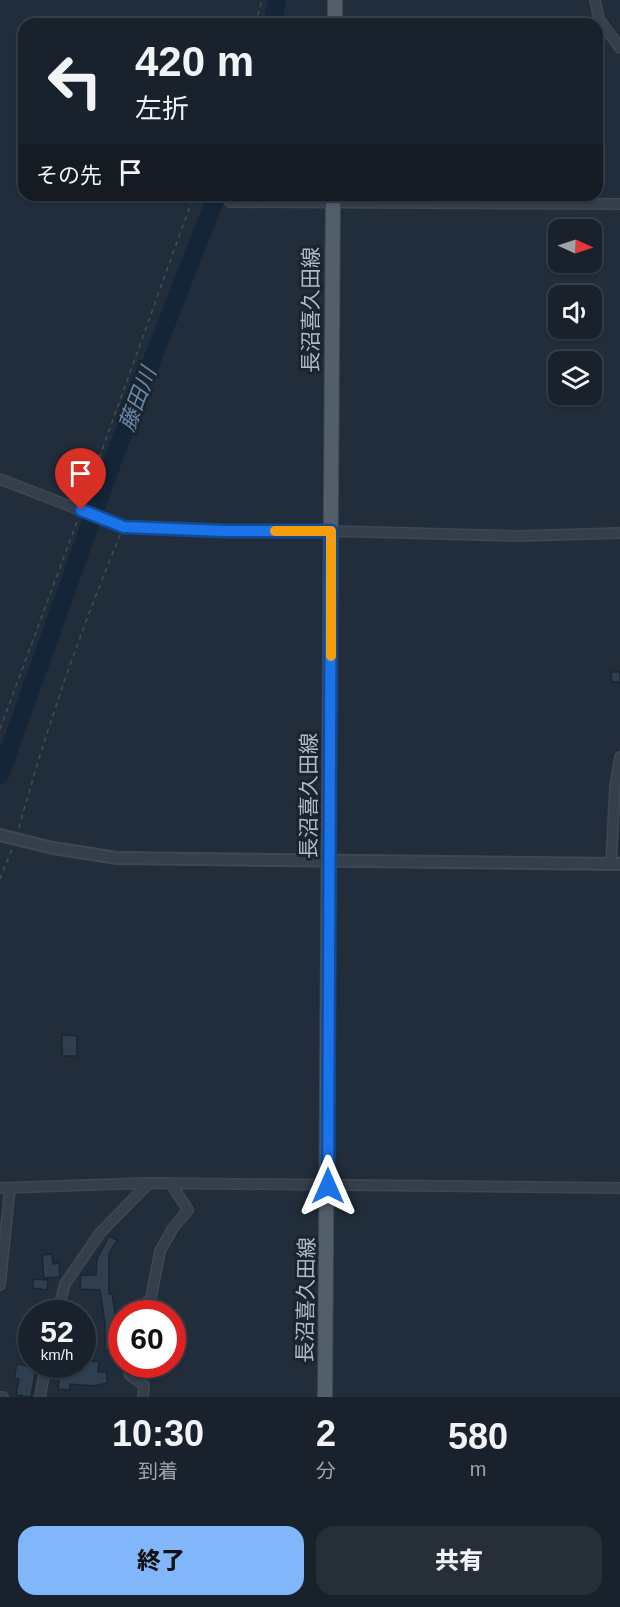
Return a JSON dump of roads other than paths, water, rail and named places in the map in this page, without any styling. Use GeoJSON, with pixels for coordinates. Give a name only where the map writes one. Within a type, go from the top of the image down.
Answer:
{"type":"FeatureCollection","features":[{"type":"Feature","properties":{"kind":"main road"},"geometry":{"type":"LineString","coordinates":[[335,0],[335,18]]}},
{"type":"Feature","properties":{"kind":"main road","name":"長沼喜久田線"},"geometry":{"type":"LineString","coordinates":[[325,1397],[333,201]]}},
{"type":"Feature","properties":{"kind":"street"},"geometry":{"type":"LineString","coordinates":[[595,0],[599,18]]}},
{"type":"Feature","properties":{"kind":"street"},"geometry":{"type":"LineString","coordinates":[[603,25],[620,48]]}},
{"type":"Feature","properties":{"kind":"street"},"geometry":{"type":"LineString","coordinates":[[230,202],[256,201]]}},
{"type":"Feature","properties":{"kind":"street"},"geometry":{"type":"LineString","coordinates":[[476,201],[620,204]]}},
{"type":"Feature","properties":{"kind":"street"},"geometry":{"type":"LineString","coordinates":[[0,479],[124,527],[519,536],[620,533]]}},
{"type":"Feature","properties":{"kind":"street"},"geometry":{"type":"LineString","coordinates":[[0,835],[76,852],[117,858],[616,864],[615,787],[620,757]]}},
{"type":"Feature","properties":{"kind":"street"},"geometry":{"type":"LineString","coordinates":[[0,1285],[5,1189],[149,1183],[620,1188]]}},
{"type":"Feature","properties":{"kind":"street"},"geometry":{"type":"LineString","coordinates":[[61,1300],[65,1284],[100,1233],[149,1183]]}},
{"type":"Feature","properties":{"kind":"street"},"geometry":{"type":"LineString","coordinates":[[149,1300],[160,1251],[173,1228],[188,1210],[171,1184]]}},
{"type":"Feature","properties":{"kind":"street"},"geometry":{"type":"LineString","coordinates":[[40,1397],[44,1378]]}},
{"type":"Feature","properties":{"kind":"street"},"geometry":{"type":"LineString","coordinates":[[134,1378],[144,1385],[143,1397]]}},
{"type":"Feature","properties":{"kind":"waterway","name":"藤田川"},"geometry":{"type":"LineString","coordinates":[[273,18],[277,0]]}},
{"type":"Feature","properties":{"kind":"waterway","name":"藤田川"},"geometry":{"type":"LineString","coordinates":[[0,775],[119,444],[215,201]]}}]}
